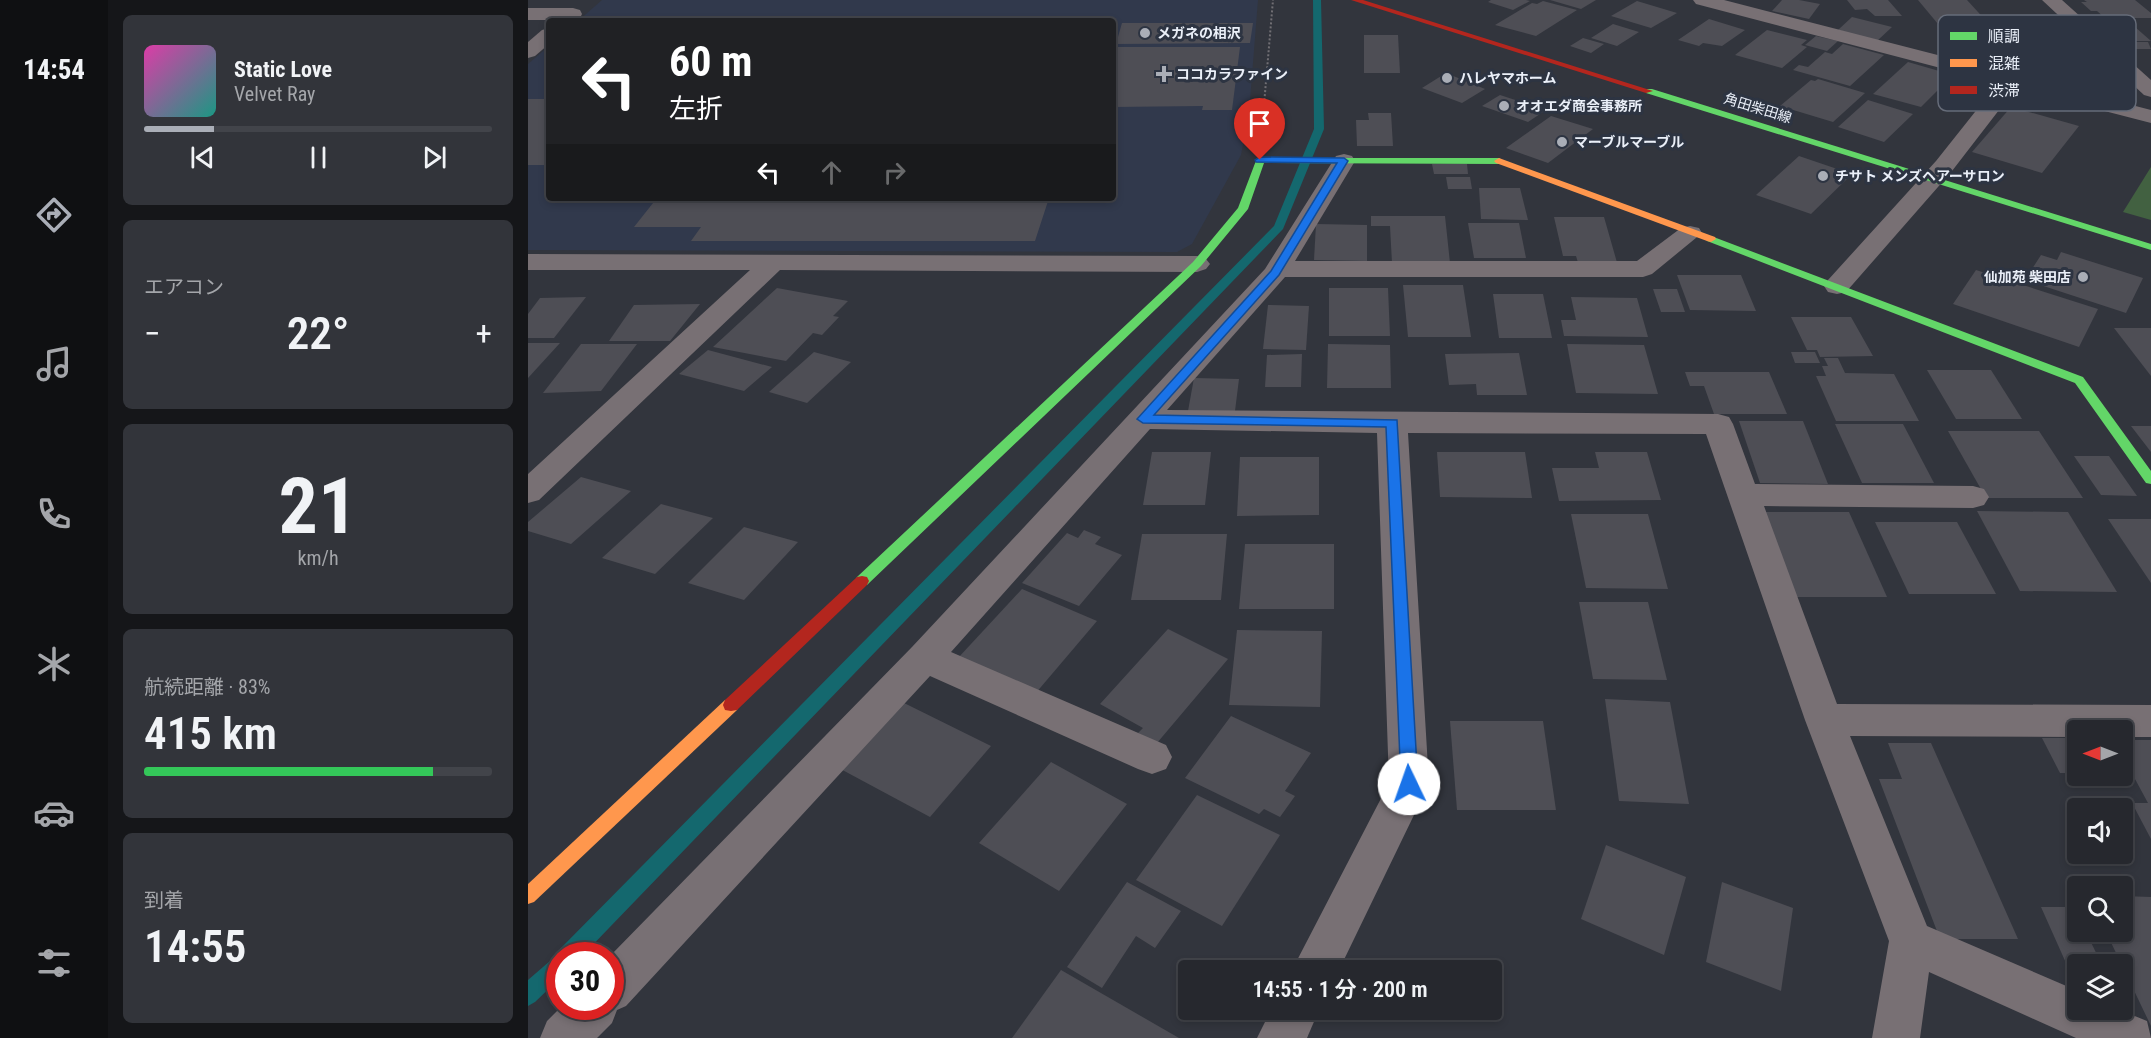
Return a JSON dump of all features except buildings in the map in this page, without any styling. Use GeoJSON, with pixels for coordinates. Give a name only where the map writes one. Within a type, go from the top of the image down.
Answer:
{"type":"FeatureCollection","features":[{"type":"Feature","properties":{"kind":"street"},"geometry":{"type":"LineString","coordinates":[[528,14],[569,17],[589,0]]}},
{"type":"Feature","properties":{"kind":"street","name":"角田柴田線"},"geometry":{"type":"LineString","coordinates":[[1355,0],[2151,247]]}},
{"type":"Feature","properties":{"kind":"street"},"geometry":{"type":"LineString","coordinates":[[1702,0],[1751,5],[1938,60]]}},
{"type":"Feature","properties":{"kind":"street"},"geometry":{"type":"LineString","coordinates":[[2051,0],[2068,15]]}},
{"type":"Feature","properties":{"kind":"street"},"geometry":{"type":"LineString","coordinates":[[528,52],[546,37]]}},
{"type":"Feature","properties":{"kind":"street"},"geometry":{"type":"LineString","coordinates":[[2136,60],[2140,60]]}},
{"type":"Feature","properties":{"kind":"street"},"geometry":{"type":"LineString","coordinates":[[2136,76],[2151,91]]}},
{"type":"Feature","properties":{"kind":"street"},"geometry":{"type":"LineString","coordinates":[[1838,286],[1987,111]]}},
{"type":"Feature","properties":{"kind":"street"},"geometry":{"type":"LineString","coordinates":[[2128,111],[2151,117]]}},
{"type":"Feature","properties":{"kind":"street"},"geometry":{"type":"LineString","coordinates":[[528,896],[1197,264],[1243,209],[1260,160],[1496,160],[1838,286],[2079,380],[2151,480]]}},
{"type":"Feature","properties":{"kind":"street"},"geometry":{"type":"LineString","coordinates":[[624,975],[925,657],[1278,269],[1336,160]]}},
{"type":"Feature","properties":{"kind":"street"},"geometry":{"type":"LineString","coordinates":[[1278,269],[1643,269],[1690,233]]}},
{"type":"Feature","properties":{"kind":"street"},"geometry":{"type":"LineString","coordinates":[[528,262],[1197,264]]}},
{"type":"Feature","properties":{"kind":"street"},"geometry":{"type":"LineString","coordinates":[[528,492],[774,262]]}},
{"type":"Feature","properties":{"kind":"street"},"geometry":{"type":"LineString","coordinates":[[1143,419],[1392,423],[1718,424],[1824,720],[1911,941],[1896,1038]]}},
{"type":"Feature","properties":{"kind":"street"},"geometry":{"type":"LineString","coordinates":[[1321,960],[1409,784],[1392,423]]}},
{"type":"Feature","properties":{"kind":"street"},"geometry":{"type":"LineString","coordinates":[[1743,495],[1973,497]]}},
{"type":"Feature","properties":{"kind":"street"},"geometry":{"type":"LineString","coordinates":[[925,657],[1152,757]]}},
{"type":"Feature","properties":{"kind":"street"},"geometry":{"type":"LineString","coordinates":[[1824,720],[2151,721]]}},
{"type":"Feature","properties":{"kind":"street"},"geometry":{"type":"LineString","coordinates":[[1911,941],[2130,1038]]}},
{"type":"Feature","properties":{"kind":"street"},"geometry":{"type":"LineString","coordinates":[[1281,1038],[1291,1020]]}},
{"type":"Feature","properties":{"kind":"path"},"geometry":{"type":"LineString","coordinates":[[1260,160],[1273,0]]}},
{"type":"Feature","properties":{"kind":"shaded area"},"geometry":{"type":"Polygon","coordinates":[[[602,0],[1258,0],[1249,113],[1241,155],[1192,244],[1177,252],[528,250],[528,64],[546,49],[546,201],[1116,201],[1116,18],[581,18],[602,0]]]}},
{"type":"Feature","properties":{"kind":"green space"},"geometry":{"type":"Polygon","coordinates":[[[2151,167],[2151,220],[2123,212],[2151,167]]]}},
{"type":"Feature","properties":{"kind":"waterway"},"geometry":{"type":"LineString","coordinates":[[581,942],[1279,227],[1319,129],[1317,0]]}},
{"type":"Feature","properties":{"kind":"waterway"},"geometry":{"type":"LineString","coordinates":[[528,995],[546,977]]}},
{"type":"Feature","properties":{"kind":"traffic: fast"},"geometry":{"type":"LineString","coordinates":[[1649,91],[2151,247]]}},
{"type":"Feature","properties":{"kind":"traffic: fast"},"geometry":{"type":"LineString","coordinates":[[862,581],[1197,264],[1243,209],[1260,160],[1499,161]]}},
{"type":"Feature","properties":{"kind":"traffic: fast"},"geometry":{"type":"LineString","coordinates":[[1711,239],[2079,380],[2151,480]]}},
{"type":"Feature","properties":{"kind":"traffic: slow"},"geometry":{"type":"LineString","coordinates":[[1499,161],[1711,239]]}},
{"type":"Feature","properties":{"kind":"traffic: slow"},"geometry":{"type":"LineString","coordinates":[[528,896],[731,705]]}},
{"type":"Feature","properties":{"kind":"traffic: jam"},"geometry":{"type":"LineString","coordinates":[[1355,0],[1649,91]]}},
{"type":"Feature","properties":{"kind":"traffic: jam"},"geometry":{"type":"LineString","coordinates":[[731,705],[862,581]]}},
{"type":"Feature","properties":{"kind":"place","name":"メガネの相沢"},"geometry":{"type":"Point","coordinates":[1145,33]}},
{"type":"Feature","properties":{"kind":"place","name":"ココカラファイン"},"geometry":{"type":"Point","coordinates":[1164,74]}},
{"type":"Feature","properties":{"kind":"place","name":"ハレヤマホーム"},"geometry":{"type":"Point","coordinates":[1447,78]}},
{"type":"Feature","properties":{"kind":"place","name":"オオエダ商会事務所"},"geometry":{"type":"Point","coordinates":[1504,106]}},
{"type":"Feature","properties":{"kind":"place","name":"マーブルマーブル"},"geometry":{"type":"Point","coordinates":[1562,142]}},
{"type":"Feature","properties":{"kind":"place","name":"チサト メンズヘアーサロン"},"geometry":{"type":"Point","coordinates":[1823,176]}},
{"type":"Feature","properties":{"kind":"place","name":"仙加苑 柴田店"},"geometry":{"type":"Point","coordinates":[2083,277]}},
{"type":"Feature","properties":{"kind":"route"},"geometry":{"type":"LineString","coordinates":[[1260,160],[1344,161],[1275,273],[1143,419],[1392,423],[1409,784]]}}]}
